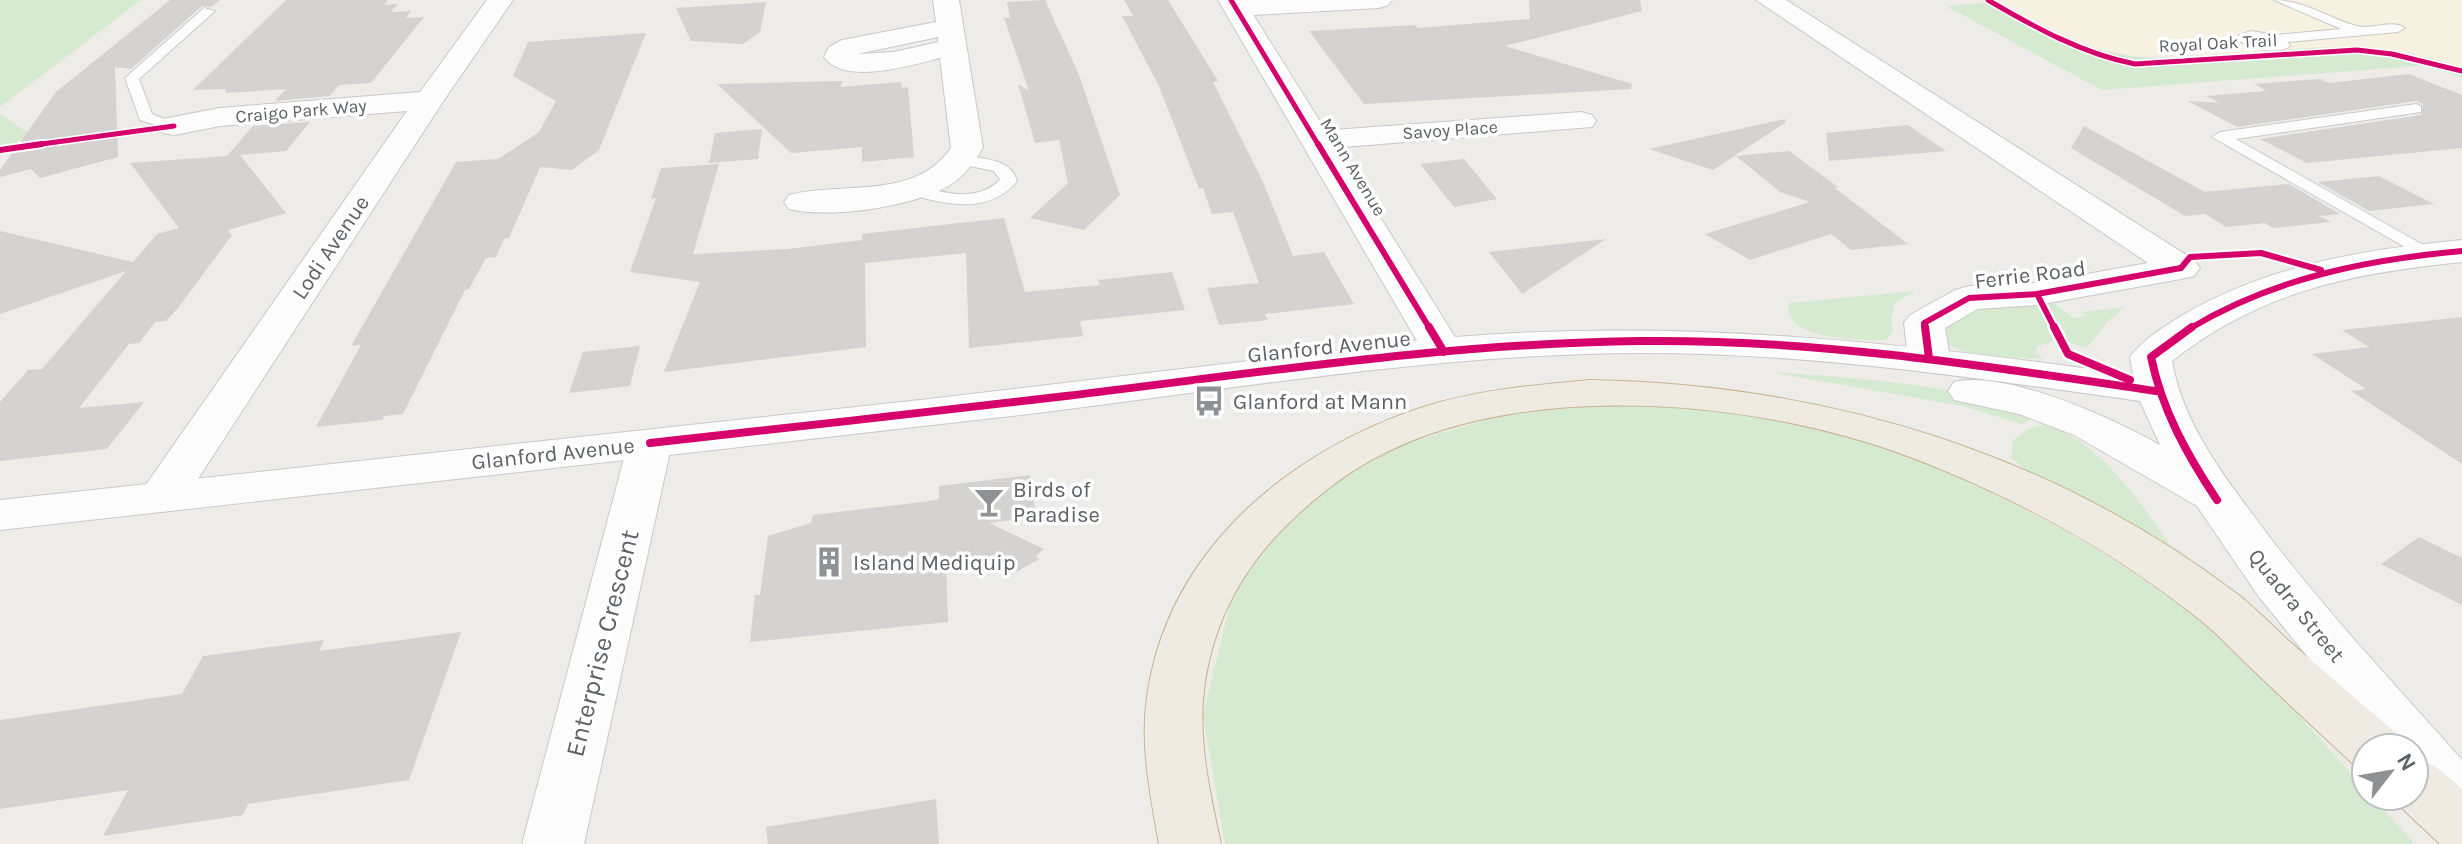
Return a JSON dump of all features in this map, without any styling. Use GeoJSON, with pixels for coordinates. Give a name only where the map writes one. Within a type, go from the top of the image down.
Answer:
{"type":"FeatureCollection","features":[{"type":"Feature","properties":{"kind":"highway"},"geometry":{"type":"LineString","coordinates":[[1190,844],[1176,768],[1174,705],[1189,639],[1209,589],[1237,547],[1276,503],[1330,464],[1396,430],[1464,409],[1539,396],[1613,391],[1735,401],[1851,425],[1935,451],[2035,494],[2133,550],[2220,608],[2356,732]]}},
{"type":"Feature","properties":{"kind":"highway"},"geometry":{"type":"LineString","coordinates":[[2430,797],[2462,826]]}},
{"type":"Feature","properties":{"kind":"street","name":"Lodi Avenue"},"geometry":{"type":"LineString","coordinates":[[162,497],[429,100],[500,0]]}},
{"type":"Feature","properties":{"kind":"street"},"geometry":{"type":"LineString","coordinates":[[1234,4],[1379,0]]}},
{"type":"Feature","properties":{"kind":"street","name":"Ferrie Road"},"geometry":{"type":"LineString","coordinates":[[1769,0],[2181,268],[2037,294],[1969,298],[1924,323],[1929,358]]}},
{"type":"Feature","properties":{"kind":"street","name":"Mann Avenue"},"geometry":{"type":"LineString","coordinates":[[1234,4],[1319,140],[1444,352]]}},
{"type":"Feature","properties":{"kind":"street"},"geometry":{"type":"LineString","coordinates":[[801,202],[895,195],[946,173],[962,160],[967,148],[950,25]]}},
{"type":"Feature","properties":{"kind":"street","name":"Craigo Park Way"},"geometry":{"type":"LineString","coordinates":[[174,126],[220,117],[429,100]]}},
{"type":"Feature","properties":{"kind":"street","name":"Savoy Place"},"geometry":{"type":"LineString","coordinates":[[1319,140],[1581,121]]}},
{"type":"Feature","properties":{"kind":"street"},"geometry":{"type":"LineString","coordinates":[[2156,391],[2151,357],[2176,335],[2233,302],[2321,270],[2444,252]]}},
{"type":"Feature","properties":{"kind":"street","name":"Glanford Avenue"},"geometry":{"type":"LineString","coordinates":[[0,515],[1066,396],[1297,366],[1444,352],[1645,341],[1780,347],[1929,358],[2156,391]]}},
{"type":"Feature","properties":{"kind":"street"},"geometry":{"type":"LineString","coordinates":[[1780,347],[1945,387],[2016,400],[2067,416],[2128,445],[2217,500]]}},
{"type":"Feature","properties":{"kind":"street","name":"Quadra Street"},"geometry":{"type":"LineString","coordinates":[[2156,391],[2195,469],[2277,585],[2462,802]]}},
{"type":"Feature","properties":{"kind":"street","name":"Enterprise Crescent"},"geometry":{"type":"LineString","coordinates":[[553,844],[650,443]]}},
{"type":"Feature","properties":{"kind":"lane"},"geometry":{"type":"LineString","coordinates":[[2280,0],[2356,31]]}},
{"type":"Feature","properties":{"kind":"lane"},"geometry":{"type":"LineString","coordinates":[[174,126],[145,117],[132,78],[209,11]]}},
{"type":"Feature","properties":{"kind":"lane"},"geometry":{"type":"LineString","coordinates":[[2275,39],[2398,28]]}},
{"type":"Feature","properties":{"kind":"lane"},"geometry":{"type":"LineString","coordinates":[[2416,109],[2220,137],[2444,252]]}},
{"type":"Feature","properties":{"kind":"lane"},"geometry":{"type":"LineString","coordinates":[[912,189],[953,200],[972,199],[1003,189],[1009,181],[1007,173],[999,167],[962,160]]}},
{"type":"Feature","properties":{"kind":"path"},"geometry":{"type":"LineString","coordinates":[[1,151],[174,126]]}},
{"type":"Feature","properties":{"kind":"shaded area"},"geometry":{"type":"Polygon","coordinates":[[[2462,0],[2462,67],[2393,52],[2335,47],[2262,54],[2133,56],[2100,50],[2058,34],[1996,2],[2462,0]]]}},
{"type":"Feature","properties":{"kind":"green space"},"geometry":{"type":"Polygon","coordinates":[[[0,0],[141,0],[0,107],[0,0]]]}},
{"type":"Feature","properties":{"kind":"green space"},"geometry":{"type":"Polygon","coordinates":[[[1996,2],[2079,43],[2132,56],[2199,58],[2310,48],[2368,48],[2406,53],[2462,67],[2462,78],[2430,65],[2102,90],[1946,6],[1996,2]]]}},
{"type":"Feature","properties":{"kind":"green space"},"geometry":{"type":"Polygon","coordinates":[[[0,114],[28,133],[0,156],[0,114]]]}},
{"type":"Feature","properties":{"kind":"green space"},"geometry":{"type":"Polygon","coordinates":[[[1915,291],[1895,303],[1891,319],[1893,332],[1886,340],[1825,336],[1797,325],[1790,315],[1789,303],[1915,291]]]}},
{"type":"Feature","properties":{"kind":"green space"},"geometry":{"type":"Polygon","coordinates":[[[2047,298],[2073,318],[2087,316],[2081,312],[2125,307],[2087,348],[2057,339],[2037,347],[2036,352],[2044,359],[1972,355],[1944,343],[1936,313],[2047,298]]]}},
{"type":"Feature","properties":{"kind":"green space"},"geometry":{"type":"Polygon","coordinates":[[[1770,372],[1949,390],[2013,408],[2031,420],[2022,424],[1962,406],[1770,372]]]}},
{"type":"Feature","properties":{"kind":"green space"},"geometry":{"type":"Polygon","coordinates":[[[1608,404],[1676,407],[1789,421],[1842,434],[1897,453],[2008,500],[2114,560],[2205,625],[2289,704],[2350,772],[2350,812],[2386,812],[2415,844],[1225,844],[1203,715],[1234,589],[1294,511],[1389,449],[1501,415],[1608,404]]]}},
{"type":"Feature","properties":{"kind":"green space"},"geometry":{"type":"Polygon","coordinates":[[[2043,425],[2066,433],[2107,464],[2188,570],[2031,475],[2011,457],[2013,440],[2030,428],[2043,425]]]}},
{"type":"Feature","properties":{"kind":"building"},"geometry":{"type":"Polygon","coordinates":[[[170,0],[220,0],[211,7],[202,6],[131,69],[115,67],[118,157],[40,178],[31,169],[0,177],[0,170],[56,92],[170,0]]]}},
{"type":"Feature","properties":{"kind":"building"},"geometry":{"type":"Polygon","coordinates":[[[286,0],[388,0],[384,5],[398,4],[391,12],[411,11],[406,18],[424,17],[371,83],[339,85],[330,96],[275,101],[286,89],[226,93],[225,89],[193,90],[286,0]]]}},
{"type":"Feature","properties":{"kind":"building"},"geometry":{"type":"Polygon","coordinates":[[[1045,0],[1079,75],[1120,195],[1084,230],[1030,218],[1068,183],[1059,140],[1035,143],[1018,84],[1029,91],[1004,18],[1010,18],[1007,2],[1045,0]]]}},
{"type":"Feature","properties":{"kind":"building"},"geometry":{"type":"Polygon","coordinates":[[[1124,0],[1168,0],[1218,81],[1213,82],[1263,182],[1293,256],[1324,252],[1354,304],[1265,314],[1268,320],[1219,325],[1207,288],[1259,283],[1233,212],[1212,214],[1203,188],[1199,189],[1159,86],[1122,16],[1133,16],[1124,0]]]}},
{"type":"Feature","properties":{"kind":"building"},"geometry":{"type":"Polygon","coordinates":[[[1529,0],[1640,0],[1642,11],[1505,46],[1632,84],[1631,89],[1364,104],[1309,31],[1416,25],[1418,28],[1530,19],[1529,0]]]}},
{"type":"Feature","properties":{"kind":"building"},"geometry":{"type":"Polygon","coordinates":[[[766,2],[760,32],[743,44],[691,41],[676,8],[766,2]]]}},
{"type":"Feature","properties":{"kind":"building"},"geometry":{"type":"Polygon","coordinates":[[[646,33],[599,150],[572,170],[540,167],[509,238],[504,239],[496,257],[486,258],[469,289],[465,290],[403,414],[384,416],[382,420],[316,427],[361,345],[351,346],[456,162],[498,159],[539,132],[556,101],[513,76],[528,42],[646,33]]]}},
{"type":"Feature","properties":{"kind":"building"},"geometry":{"type":"Polygon","coordinates":[[[2409,74],[2462,95],[2462,148],[2307,163],[2260,139],[2421,115],[2423,104],[2416,101],[2237,127],[2188,101],[2220,103],[2206,96],[2266,91],[2255,84],[2320,79],[2329,83],[2409,74]]]}},
{"type":"Feature","properties":{"kind":"building"},"geometry":{"type":"Polygon","coordinates":[[[843,81],[840,87],[901,82],[902,88],[908,87],[914,157],[862,162],[862,147],[791,153],[717,84],[843,81]]]}},
{"type":"Feature","properties":{"kind":"building"},"geometry":{"type":"Polygon","coordinates":[[[1785,119],[1786,122],[1713,170],[1649,149],[1785,119]]]}},
{"type":"Feature","properties":{"kind":"building"},"geometry":{"type":"Polygon","coordinates":[[[310,122],[286,151],[240,155],[286,213],[228,230],[232,235],[178,308],[166,321],[155,322],[139,343],[129,344],[79,408],[144,402],[107,449],[0,461],[0,402],[28,370],[42,369],[126,271],[0,314],[0,231],[133,262],[157,234],[179,228],[130,163],[227,156],[253,126],[310,122]]]}},
{"type":"Feature","properties":{"kind":"building"},"geometry":{"type":"Polygon","coordinates":[[[1908,125],[1946,151],[1829,161],[1826,133],[1908,125]]]}},
{"type":"Feature","properties":{"kind":"building"},"geometry":{"type":"Polygon","coordinates":[[[2084,126],[2205,192],[2289,184],[2340,214],[2319,216],[2331,222],[2273,228],[2265,223],[2226,227],[2205,214],[2185,216],[2071,148],[2084,126]]]}},
{"type":"Feature","properties":{"kind":"building"},"geometry":{"type":"Polygon","coordinates":[[[762,129],[758,159],[709,163],[715,133],[762,129]]]}},
{"type":"Feature","properties":{"kind":"building"},"geometry":{"type":"Polygon","coordinates":[[[1789,151],[1908,244],[1851,250],[1831,234],[1750,260],[1705,234],[1810,202],[1780,192],[1736,156],[1789,151]]]}},
{"type":"Feature","properties":{"kind":"building"},"geometry":{"type":"Polygon","coordinates":[[[1464,159],[1497,199],[1454,207],[1420,164],[1464,159]]]}},
{"type":"Feature","properties":{"kind":"building"},"geometry":{"type":"Polygon","coordinates":[[[719,164],[693,254],[788,249],[862,240],[862,234],[1004,218],[1025,292],[1100,285],[1098,280],[1172,272],[1185,310],[1080,321],[1083,336],[969,348],[966,253],[865,263],[866,347],[664,372],[700,282],[630,272],[656,198],[651,199],[661,168],[719,164]]]}},
{"type":"Feature","properties":{"kind":"building"},"geometry":{"type":"Polygon","coordinates":[[[2379,176],[2434,204],[2369,211],[2318,182],[2379,176]]]}},
{"type":"Feature","properties":{"kind":"building"},"geometry":{"type":"Polygon","coordinates":[[[1606,239],[1522,294],[1489,252],[1606,239]]]}},
{"type":"Feature","properties":{"kind":"building"},"geometry":{"type":"Polygon","coordinates":[[[2462,317],[2462,464],[2351,391],[2366,389],[2312,354],[2369,347],[2342,330],[2462,317]]]}},
{"type":"Feature","properties":{"kind":"building"},"geometry":{"type":"Polygon","coordinates":[[[640,346],[630,386],[569,393],[583,352],[640,346]]]}},
{"type":"Feature","properties":{"kind":"building","name":"Island Mediquip"},"geometry":{"type":"Polygon","coordinates":[[[1030,475],[1036,517],[989,523],[1044,549],[1036,556],[1039,559],[1018,571],[1002,574],[987,573],[946,561],[948,622],[750,642],[755,595],[760,595],[768,536],[811,523],[813,515],[930,501],[939,499],[939,486],[1030,475]]]}},
{"type":"Feature","properties":{"kind":"building"},"geometry":{"type":"Polygon","coordinates":[[[2419,537],[2462,558],[2462,605],[2381,564],[2419,537]]]}},
{"type":"Feature","properties":{"kind":"building"},"geometry":{"type":"Polygon","coordinates":[[[461,632],[409,780],[248,804],[243,815],[103,836],[128,790],[0,809],[0,720],[182,694],[203,656],[324,640],[319,651],[461,632]]]}},
{"type":"Feature","properties":{"kind":"building"},"geometry":{"type":"Polygon","coordinates":[[[936,799],[939,844],[768,844],[766,827],[936,799]]]}},
{"type":"Feature","properties":{"kind":"cycle path"},"geometry":{"type":"LineString","coordinates":[[1231,0],[1444,352]]}},
{"type":"Feature","properties":{"kind":"cycle path","name":"Royal Oak Trail"},"geometry":{"type":"LineString","coordinates":[[1988,0],[2031,25],[2110,59],[2135,64],[2357,50],[2392,54],[2462,71]]}},
{"type":"Feature","properties":{"kind":"cycle path"},"geometry":{"type":"LineString","coordinates":[[0,150],[174,126]]}},
{"type":"Feature","properties":{"kind":"cycle path"},"geometry":{"type":"LineString","coordinates":[[2217,500],[2195,467],[2167,414],[2151,357],[2185,331],[2258,292],[2338,268],[2462,251]]}},
{"type":"Feature","properties":{"kind":"cycle path"},"geometry":{"type":"LineString","coordinates":[[1929,358],[1924,323],[1969,298],[2037,294],[2181,268],[2190,257],[2261,253],[2321,270]]}},
{"type":"Feature","properties":{"kind":"cycle path"},"geometry":{"type":"LineString","coordinates":[[2037,294],[2068,354],[2130,380]]}},
{"type":"Feature","properties":{"kind":"cycle path"},"geometry":{"type":"LineString","coordinates":[[650,443],[1066,396],[1297,366],[1565,343],[1729,343],[1929,358],[2156,391]]}},
{"type":"Feature","properties":{"kind":"place","name":"Glanford at Mann"},"geometry":{"type":"Point","coordinates":[1209,401]}},
{"type":"Feature","properties":{"kind":"place","name":"Birds of Paradise"},"geometry":{"type":"Point","coordinates":[989,502]}},
{"type":"Feature","properties":{"kind":"place","name":"Island Mediquip"},"geometry":{"type":"Point","coordinates":[829,562]}}]}
